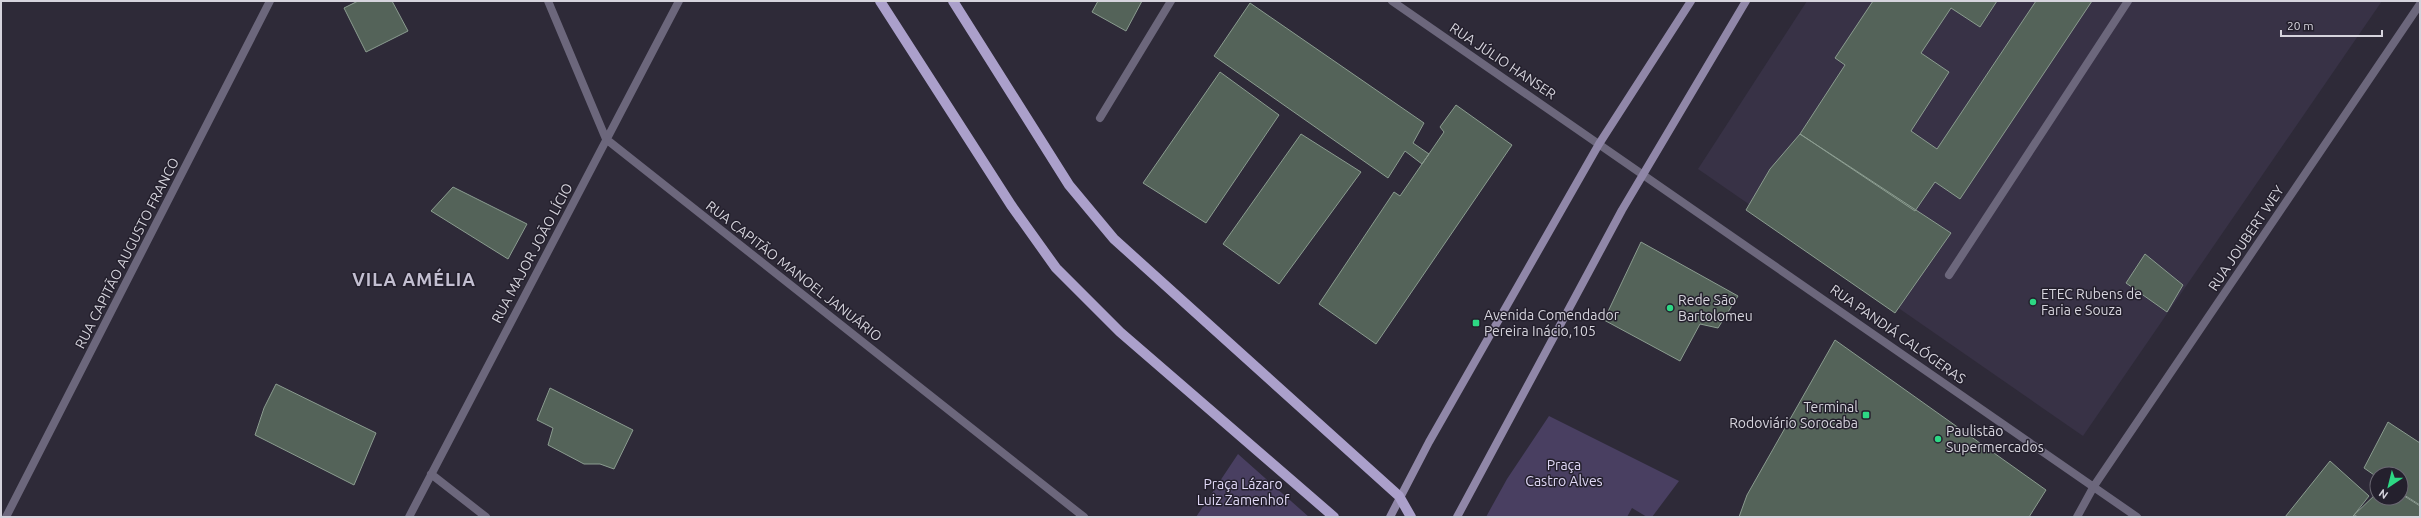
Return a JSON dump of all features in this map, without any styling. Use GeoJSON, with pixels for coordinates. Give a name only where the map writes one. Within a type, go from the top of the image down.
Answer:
{"type":"FeatureCollection","features":[{"type":"Feature","properties":{"kind":"main road"},"geometry":{"type":"LineString","coordinates":[[880,1],[1011,205],[1056,268],[1120,332],[1334,517]]}},
{"type":"Feature","properties":{"kind":"main road"},"geometry":{"type":"LineString","coordinates":[[953,1],[1069,185],[1114,239],[1399,496],[1412,517]]}},
{"type":"Feature","properties":{"kind":"main road"},"geometry":{"type":"LineString","coordinates":[[1390,517],[1399,496],[1599,144],[1691,1]]}},
{"type":"Feature","properties":{"kind":"main road"},"geometry":{"type":"LineString","coordinates":[[1457,517],[1643,173],[1746,1]]}},
{"type":"Feature","properties":{"kind":"street","name":"RUA CAPITÃO AUGUSTO FRANCO"},"geometry":{"type":"LineString","coordinates":[[6,517],[270,1]]}},
{"type":"Feature","properties":{"kind":"street","name":"RUA CAPITÃO MANOEL JANUÁRIO"},"geometry":{"type":"LineString","coordinates":[[548,1],[606,139],[1084,517]]}},
{"type":"Feature","properties":{"kind":"street","name":"RUA MAJOR JOÃO LÍCIO"},"geometry":{"type":"LineString","coordinates":[[409,517],[679,1]]}},
{"type":"Feature","properties":{"kind":"street"},"geometry":{"type":"LineString","coordinates":[[1100,118],[1171,1]]}},
{"type":"Feature","properties":{"kind":"street","name":"RUA JÚLIO HANSER"},"geometry":{"type":"LineString","coordinates":[[1392,1],[1643,173]]}},
{"type":"Feature","properties":{"kind":"street"},"geometry":{"type":"LineString","coordinates":[[1949,275],[2128,1]]}},
{"type":"Feature","properties":{"kind":"street","name":"RUA JOUBERT WEY"},"geometry":{"type":"LineString","coordinates":[[2077,517],[2094,486],[2420,4]]}},
{"type":"Feature","properties":{"kind":"street","name":"RUA PANDIÁ CALÓGERAS"},"geometry":{"type":"LineString","coordinates":[[1643,173],[2137,517]]}},
{"type":"Feature","properties":{"kind":"street"},"geometry":{"type":"LineString","coordinates":[[431,474],[486,517]]}},
{"type":"Feature","properties":{"kind":"shaded area","name":"ETEC Rubens de Faria e Souza"},"geometry":{"type":"Polygon","coordinates":[[[1807,1],[2382,1],[2083,436],[1698,169],[1807,1]]]}},
{"type":"Feature","properties":{"kind":"green space","name":"Praça Castro Alves"},"geometry":{"type":"Polygon","coordinates":[[[1549,416],[1679,481],[1652,517],[1647,517],[1632,508],[1627,517],[1486,517],[1507,479],[1549,416]]]}},
{"type":"Feature","properties":{"kind":"green space","name":"Praça Lázaro Luiz Zamenhof"},"geometry":{"type":"Polygon","coordinates":[[[1238,454],[1309,517],[1196,517],[1238,454]]]}},
{"type":"Feature","properties":{"kind":"building"},"geometry":{"type":"Polygon","coordinates":[[[358,1],[392,1],[408,31],[366,52],[344,8],[358,1]]]}},
{"type":"Feature","properties":{"kind":"building"},"geometry":{"type":"Polygon","coordinates":[[[1098,1],[1142,1],[1126,31],[1092,12],[1098,1]]]}},
{"type":"Feature","properties":{"kind":"building"},"geometry":{"type":"Polygon","coordinates":[[[1873,1],[1997,1],[1980,27],[1951,8],[1921,53],[1949,72],[1911,131],[1937,149],[2036,1],[2092,1],[1960,199],[1935,182],[1915,211],[1800,134],[1845,65],[1835,58],[1873,1]]]}},
{"type":"Feature","properties":{"kind":"building"},"geometry":{"type":"Polygon","coordinates":[[[1250,3],[1424,123],[1413,143],[1429,154],[1422,164],[1405,151],[1388,178],[1214,56],[1250,3]]]}},
{"type":"Feature","properties":{"kind":"building"},"geometry":{"type":"Polygon","coordinates":[[[1220,72],[1279,115],[1206,223],[1143,183],[1220,72]]]}},
{"type":"Feature","properties":{"kind":"building"},"geometry":{"type":"Polygon","coordinates":[[[1456,105],[1512,145],[1376,344],[1319,304],[1394,192],[1400,196],[1444,132],[1440,127],[1456,105]]]}},
{"type":"Feature","properties":{"kind":"building"},"geometry":{"type":"Polygon","coordinates":[[[1301,134],[1361,172],[1279,284],[1223,244],[1301,134]]]}},
{"type":"Feature","properties":{"kind":"building"},"geometry":{"type":"Polygon","coordinates":[[[1800,134],[1951,233],[1895,313],[1746,210],[1770,169],[1800,134]]]}},
{"type":"Feature","properties":{"kind":"building"},"geometry":{"type":"Polygon","coordinates":[[[453,187],[527,224],[508,259],[431,211],[453,187]]]}},
{"type":"Feature","properties":{"kind":"building","name":"Rede São Bartolomeu"},"geometry":{"type":"Polygon","coordinates":[[[1641,242],[1738,296],[1718,328],[1700,324],[1680,361],[1604,320],[1641,242]]]}},
{"type":"Feature","properties":{"kind":"building"},"geometry":{"type":"Polygon","coordinates":[[[2145,254],[2183,285],[2167,312],[2126,283],[2145,254]]]}},
{"type":"Feature","properties":{"kind":"building","name":"Terminal Rodoviário Sorocaba"},"geometry":{"type":"Polygon","coordinates":[[[1835,340],[2046,490],[2029,517],[1739,517],[1747,495],[1835,340]]]}},
{"type":"Feature","properties":{"kind":"building"},"geometry":{"type":"Polygon","coordinates":[[[276,384],[376,433],[354,485],[255,435],[264,408],[276,384]]]}},
{"type":"Feature","properties":{"kind":"building"},"geometry":{"type":"Polygon","coordinates":[[[550,388],[633,430],[614,469],[600,464],[584,464],[548,445],[553,428],[537,420],[550,388]]]}},
{"type":"Feature","properties":{"kind":"building"},"geometry":{"type":"Polygon","coordinates":[[[2388,422],[2420,443],[2420,505],[2409,498],[2409,466],[2369,466],[2369,471],[2364,468],[2388,422]]]}},
{"type":"Feature","properties":{"kind":"building"},"geometry":{"type":"Polygon","coordinates":[[[2330,461],[2369,496],[2352,517],[2285,517],[2330,461]]]}},
{"type":"Feature","properties":{"kind":"building"},"geometry":{"type":"Polygon","coordinates":[[[2409,499],[2420,506],[2420,517],[2358,517],[2354,515],[2369,501],[2369,506],[2409,506],[2409,499]]]}},
{"type":"Feature","properties":{"kind":"place","name":"ETEC Rubens de Faria e Souza"},"geometry":{"type":"Point","coordinates":[2033,302]}},
{"type":"Feature","properties":{"kind":"place","name":"Rede São Bartolomeu"},"geometry":{"type":"Point","coordinates":[1670,308]}},
{"type":"Feature","properties":{"kind":"place","name":"Avenida Comendador Pereira Inácio,105"},"geometry":{"type":"Point","coordinates":[1476,323]}},
{"type":"Feature","properties":{"kind":"place","name":"Terminal Rodoviário Sorocaba"},"geometry":{"type":"Point","coordinates":[1866,415]}},
{"type":"Feature","properties":{"kind":"place","name":"Paulistão Supermercados"},"geometry":{"type":"Point","coordinates":[1938,439]}},
{"type":"Feature","properties":{"kind":"district","name":"VILA AMÉLIA"},"geometry":{"type":"Point","coordinates":[414,279]}}]}
